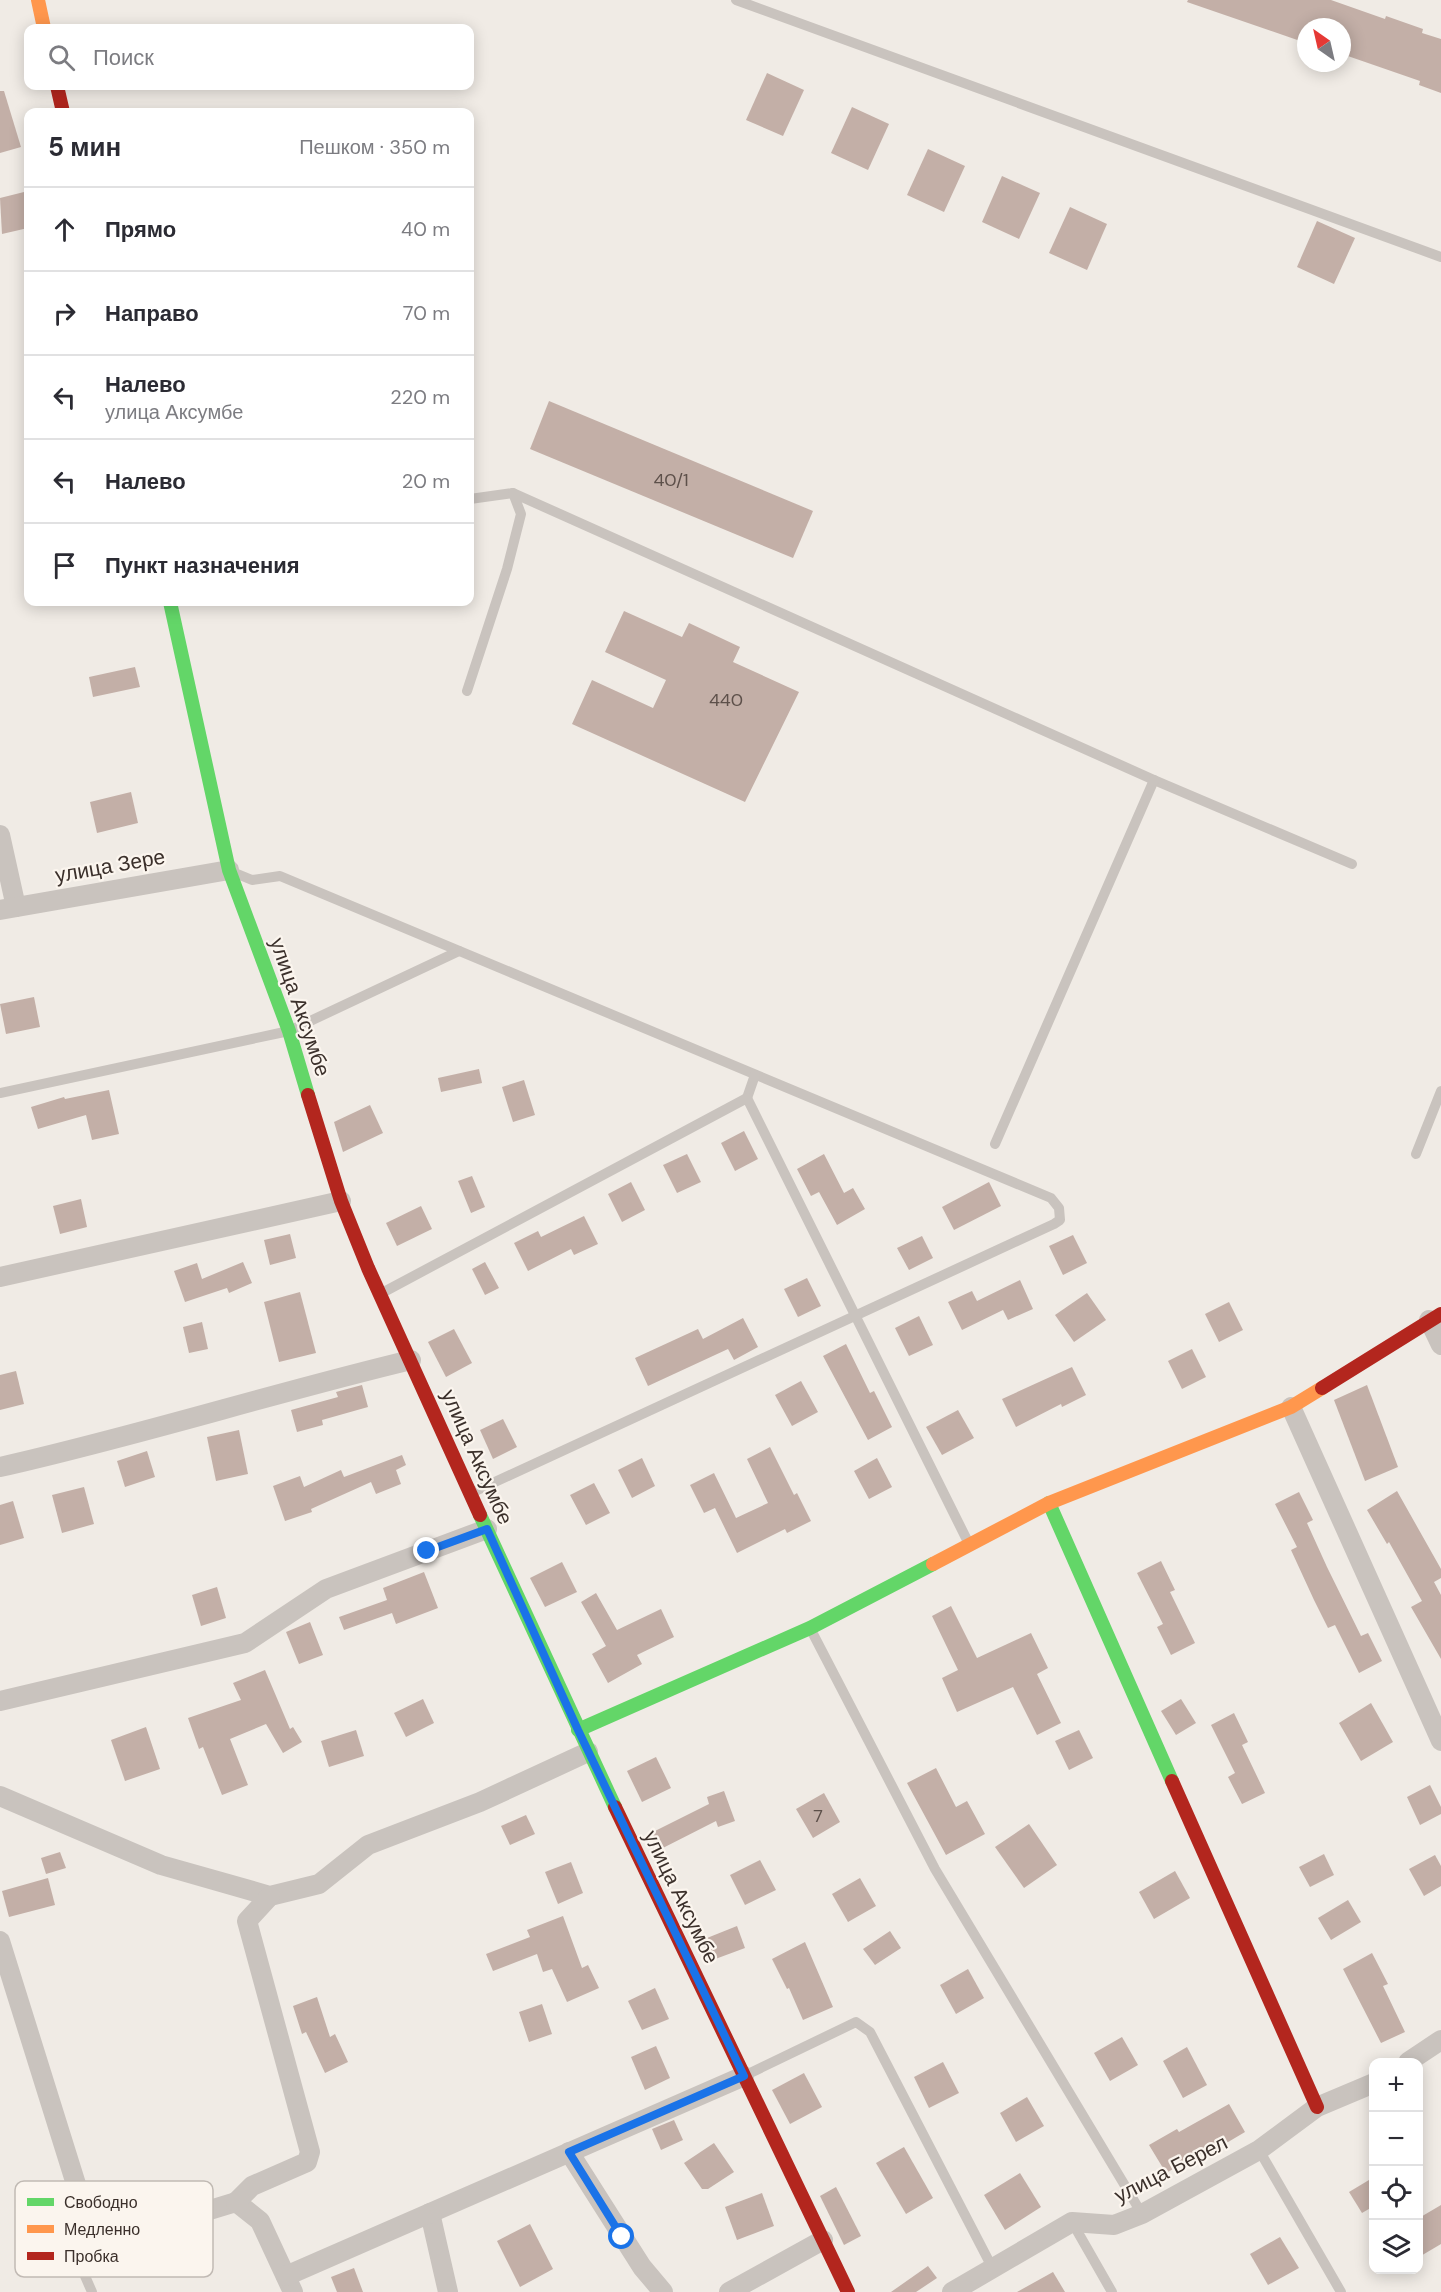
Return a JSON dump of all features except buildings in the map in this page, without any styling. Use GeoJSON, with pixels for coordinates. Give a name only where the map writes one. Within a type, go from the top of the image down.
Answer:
{"type":"FeatureCollection","features":[{"type":"Feature","properties":{"kind":"main road"},"geometry":{"type":"LineString","coordinates":[[38,0],[43,24]]}},
{"type":"Feature","properties":{"kind":"main road"},"geometry":{"type":"LineString","coordinates":[[58,90],[62,108]]}},
{"type":"Feature","properties":{"kind":"main road","name":"улица Аксумбе"},"geometry":{"type":"LineString","coordinates":[[171,606],[229,870],[289,1031],[341,1201],[380,1294],[588,1752],[848,2292]]}},
{"type":"Feature","properties":{"kind":"main road"},"geometry":{"type":"LineString","coordinates":[[578,1730],[810,1628],[1049,1503],[1291,1407],[1435,1317]]}},
{"type":"Feature","properties":{"kind":"main road"},"geometry":{"type":"LineString","coordinates":[[1049,1503],[1317,2107]]}},
{"type":"Feature","properties":{"kind":"street"},"geometry":{"type":"LineString","coordinates":[[0,835],[8,909]]}},
{"type":"Feature","properties":{"kind":"street","name":"улица Зере"},"geometry":{"type":"LineString","coordinates":[[8,909],[229,870]]}},
{"type":"Feature","properties":{"kind":"street"},"geometry":{"type":"LineString","coordinates":[[0,1277],[341,1201]]}},
{"type":"Feature","properties":{"kind":"street"},"geometry":{"type":"LineString","coordinates":[[1435,1317],[1441,1345]]}},
{"type":"Feature","properties":{"kind":"street"},"geometry":{"type":"LineString","coordinates":[[0,1467],[411,1360]]}},
{"type":"Feature","properties":{"kind":"street"},"geometry":{"type":"LineString","coordinates":[[1291,1407],[1441,1741]]}},
{"type":"Feature","properties":{"kind":"street"},"geometry":{"type":"LineString","coordinates":[[0,1701],[245,1643],[326,1589],[487,1529]]}},
{"type":"Feature","properties":{"kind":"street"},"geometry":{"type":"LineString","coordinates":[[0,1796],[161,1865],[270,1896],[319,1884],[368,1845],[480,1802],[588,1752]]}},
{"type":"Feature","properties":{"kind":"street"},"geometry":{"type":"LineString","coordinates":[[213,2209],[236,2202],[252,2186],[307,2162],[310,2152],[247,1921],[270,1896]]}},
{"type":"Feature","properties":{"kind":"street"},"geometry":{"type":"LineString","coordinates":[[0,1941],[75,2181]]}},
{"type":"Feature","properties":{"kind":"street"},"geometry":{"type":"LineString","coordinates":[[1414,2058],[1441,2040]]}},
{"type":"Feature","properties":{"kind":"street"},"geometry":{"type":"LineString","coordinates":[[236,2202],[260,2221],[289,2284],[430,2213],[744,2076]]}},
{"type":"Feature","properties":{"kind":"street","name":"улица Берел"},"geometry":{"type":"LineString","coordinates":[[1072,2222],[1114,2225],[1142,2214],[1259,2150],[1317,2107],[1369,2084]]}},
{"type":"Feature","properties":{"kind":"street"},"geometry":{"type":"LineString","coordinates":[[569,2152],[635,2257],[663,2292]]}},
{"type":"Feature","properties":{"kind":"street"},"geometry":{"type":"LineString","coordinates":[[430,2213],[448,2292]]}},
{"type":"Feature","properties":{"kind":"street"},"geometry":{"type":"LineString","coordinates":[[952,2292],[1072,2222]]}},
{"type":"Feature","properties":{"kind":"street"},"geometry":{"type":"LineString","coordinates":[[729,2292],[823,2240]]}},
{"type":"Feature","properties":{"kind":"lane"},"geometry":{"type":"LineString","coordinates":[[736,0],[1441,257]]}},
{"type":"Feature","properties":{"kind":"lane"},"geometry":{"type":"LineString","coordinates":[[474,498],[513,493],[1154,780],[1352,864]]}},
{"type":"Feature","properties":{"kind":"lane"},"geometry":{"type":"LineString","coordinates":[[467,691],[507,569],[521,514],[513,493]]}},
{"type":"Feature","properties":{"kind":"lane"},"geometry":{"type":"LineString","coordinates":[[995,1144],[1154,780]]}},
{"type":"Feature","properties":{"kind":"lane"},"geometry":{"type":"LineString","coordinates":[[229,870],[252,880],[280,876],[1051,1198],[1059,1208],[1060,1220],[1054,1224],[471,1493]]}},
{"type":"Feature","properties":{"kind":"lane"},"geometry":{"type":"LineString","coordinates":[[0,1093],[289,1031],[459,951]]}},
{"type":"Feature","properties":{"kind":"lane"},"geometry":{"type":"LineString","coordinates":[[380,1294],[747,1098],[755,1075]]}},
{"type":"Feature","properties":{"kind":"lane"},"geometry":{"type":"LineString","coordinates":[[1416,1154],[1441,1090]]}},
{"type":"Feature","properties":{"kind":"lane"},"geometry":{"type":"LineString","coordinates":[[747,1098],[969,1544]]}},
{"type":"Feature","properties":{"kind":"lane"},"geometry":{"type":"LineString","coordinates":[[810,1628],[935,1869],[1142,2214]]}},
{"type":"Feature","properties":{"kind":"lane"},"geometry":{"type":"LineString","coordinates":[[744,2076],[856,2022],[870,2032],[993,2269]]}},
{"type":"Feature","properties":{"kind":"lane"},"geometry":{"type":"LineString","coordinates":[[1259,2150],[1341,2292]]}},
{"type":"Feature","properties":{"kind":"lane"},"geometry":{"type":"LineString","coordinates":[[1072,2222],[1112,2292]]}},
{"type":"Feature","properties":{"kind":"lane"},"geometry":{"type":"LineString","coordinates":[[85,2277],[92,2292]]}},
{"type":"Feature","properties":{"kind":"traffic: fast"},"geometry":{"type":"LineString","coordinates":[[171,606],[229,870],[289,1031],[308,1095]]}},
{"type":"Feature","properties":{"kind":"traffic: fast"},"geometry":{"type":"LineString","coordinates":[[1049,1503],[1172,1781]]}},
{"type":"Feature","properties":{"kind":"traffic: fast"},"geometry":{"type":"LineString","coordinates":[[480,1515],[615,1807]]}},
{"type":"Feature","properties":{"kind":"traffic: fast"},"geometry":{"type":"LineString","coordinates":[[578,1730],[810,1628],[933,1564]]}},
{"type":"Feature","properties":{"kind":"traffic: slow"},"geometry":{"type":"LineString","coordinates":[[38,0],[43,24]]}},
{"type":"Feature","properties":{"kind":"traffic: slow"},"geometry":{"type":"LineString","coordinates":[[933,1564],[1049,1503],[1291,1407],[1322,1388]]}},
{"type":"Feature","properties":{"kind":"traffic: jam"},"geometry":{"type":"LineString","coordinates":[[58,90],[62,108]]}},
{"type":"Feature","properties":{"kind":"traffic: jam"},"geometry":{"type":"LineString","coordinates":[[308,1095],[341,1201],[368,1268],[480,1515]]}},
{"type":"Feature","properties":{"kind":"traffic: jam"},"geometry":{"type":"LineString","coordinates":[[1322,1388],[1441,1314]]}},
{"type":"Feature","properties":{"kind":"traffic: jam"},"geometry":{"type":"LineString","coordinates":[[1172,1781],[1317,2107]]}},
{"type":"Feature","properties":{"kind":"traffic: jam"},"geometry":{"type":"LineString","coordinates":[[615,1807],[848,2292]]}},
{"type":"Feature","properties":{"kind":"route"},"geometry":{"type":"LineString","coordinates":[[427,1551],[487,1529],[578,1730],[744,2076],[569,2152],[622,2237]]}}]}
